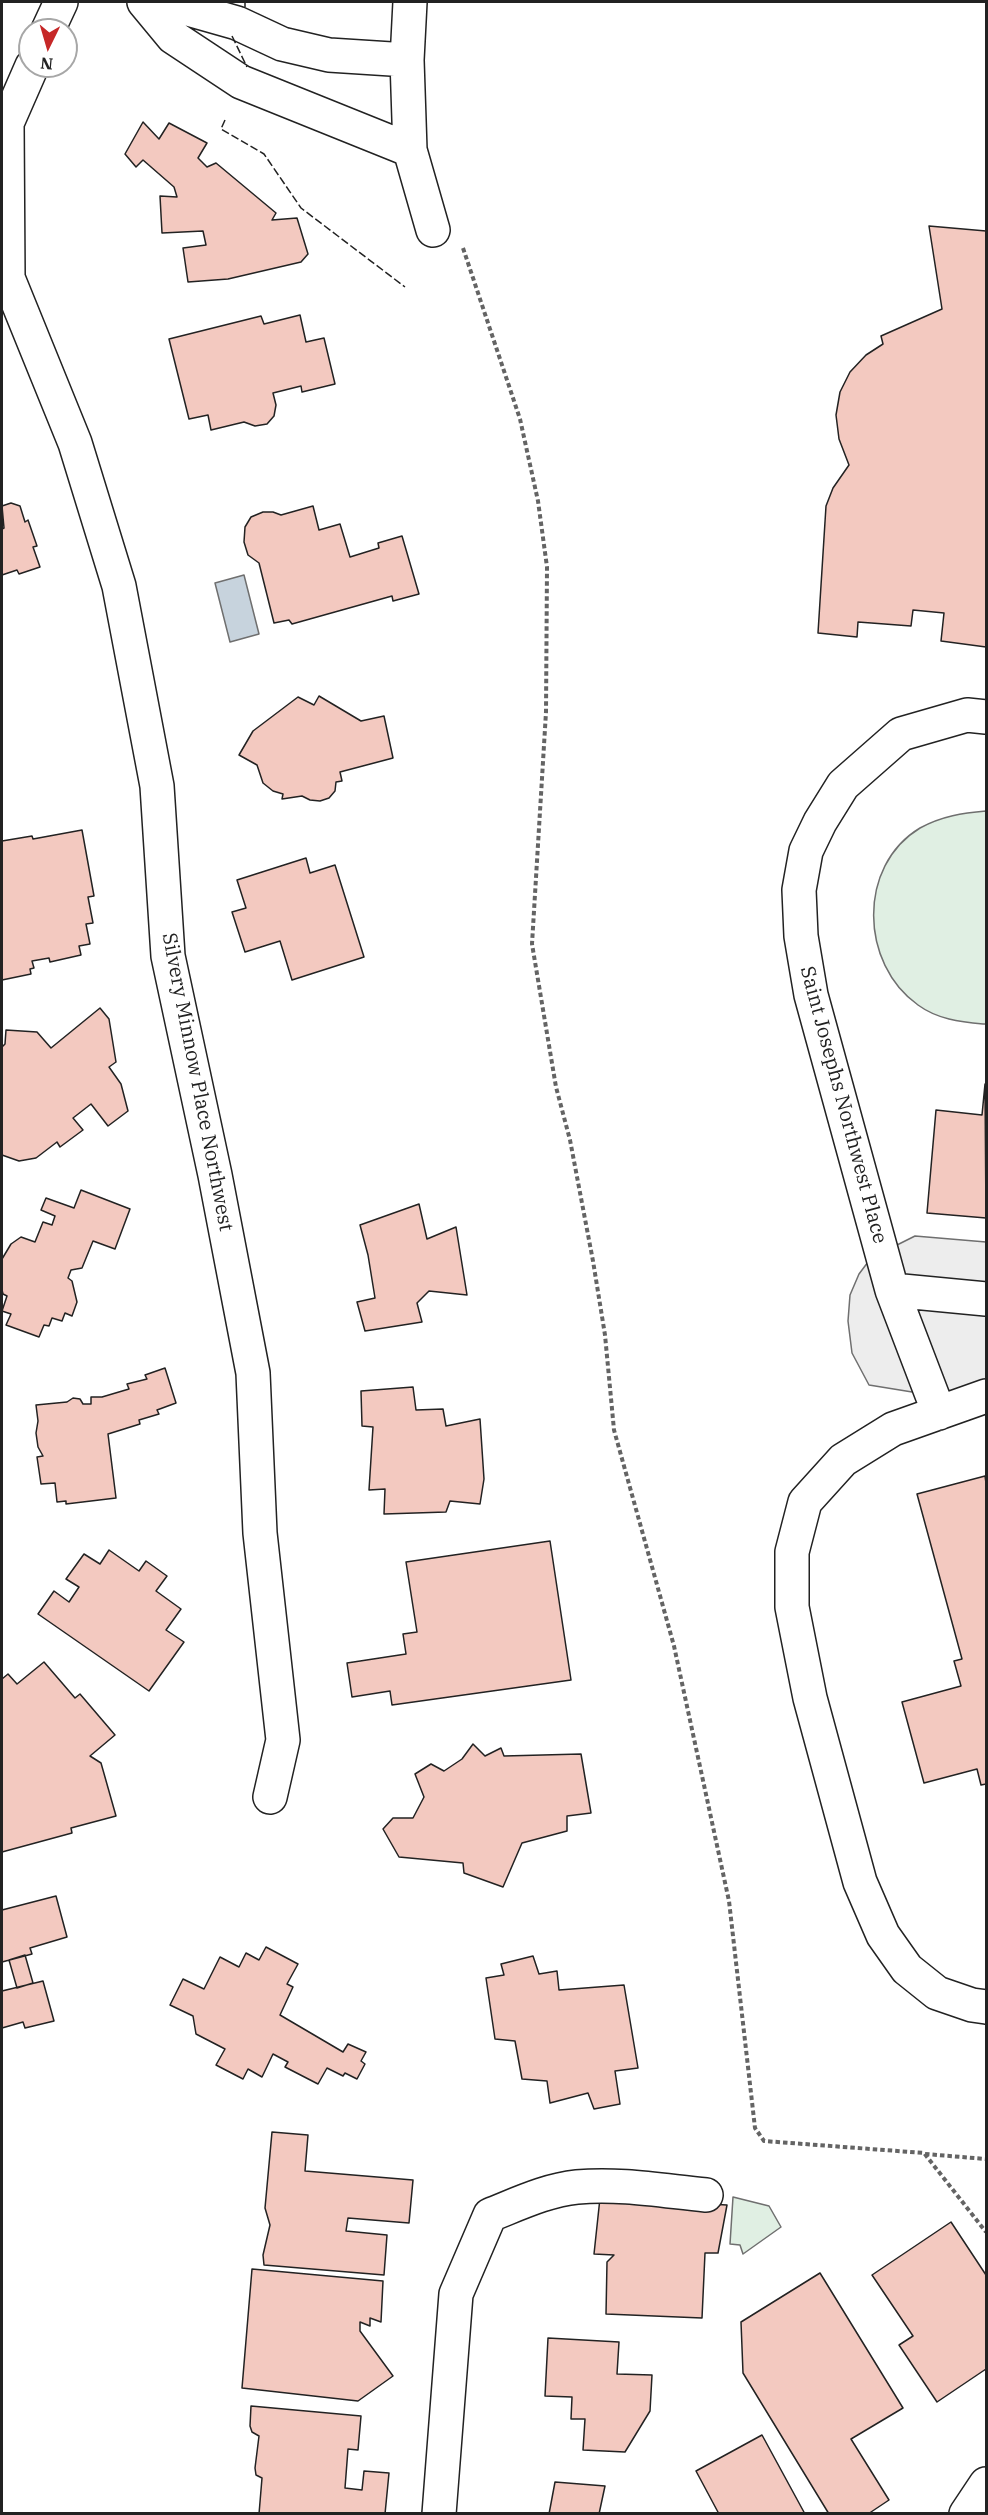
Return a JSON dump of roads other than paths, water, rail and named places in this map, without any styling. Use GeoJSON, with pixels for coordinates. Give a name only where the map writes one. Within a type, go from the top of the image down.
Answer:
{"type":"FeatureCollection","features":[{"type":"Feature","properties":{"kind":"street"},"geometry":{"type":"LineString","coordinates":[[54,18],[61,2]]}},
{"type":"Feature","properties":{"kind":"street"},"geometry":{"type":"LineString","coordinates":[[144,2],[173,37],[241,82],[411,150]]}},
{"type":"Feature","properties":{"kind":"street"},"geometry":{"type":"LineString","coordinates":[[163,2],[237,23],[282,44],[320,53],[407,60]]}},
{"type":"Feature","properties":{"kind":"street"},"geometry":{"type":"LineString","coordinates":[[410,2],[407,60],[411,150],[447,237]]}},
{"type":"Feature","properties":{"kind":"street","name":"Silvery Minnow Place Northwest"},"geometry":{"type":"LineString","coordinates":[[27,78],[7,123],[8,278],[75,443],[119,586],[157,786],[168,956],[254,1373],[260,1533],[284,1740],[270,1797]]}},
{"type":"Feature","properties":{"kind":"street","name":"Saint Josephs Northwest Place"},"geometry":{"type":"LineString","coordinates":[[939,1413],[892,1290],[811,995],[801,936],[799,890],[806,851],[820,822],[843,785],[901,734],[968,715],[987,717]]}},
{"type":"Feature","properties":{"kind":"street"},"geometry":{"type":"LineString","coordinates":[[892,1290],[987,1299]]}},
{"type":"Feature","properties":{"kind":"street"},"geometry":{"type":"LineString","coordinates":[[987,1396],[893,1429],[843,1460],[805,1502],[792,1552],[792,1607],[810,1698],[860,1882],[884,1935],[907,1969],[937,1993],[972,2005],[987,2007]]}},
{"type":"Feature","properties":{"kind":"street"},"geometry":{"type":"LineString","coordinates":[[439,2514],[456,2294],[490,2215],[547,2193],[576,2187],[608,2186],[706,2195]]}},
{"type":"Feature","properties":{"kind":"street"},"geometry":{"type":"LineString","coordinates":[[966,2514],[987,2484]]}}]}
